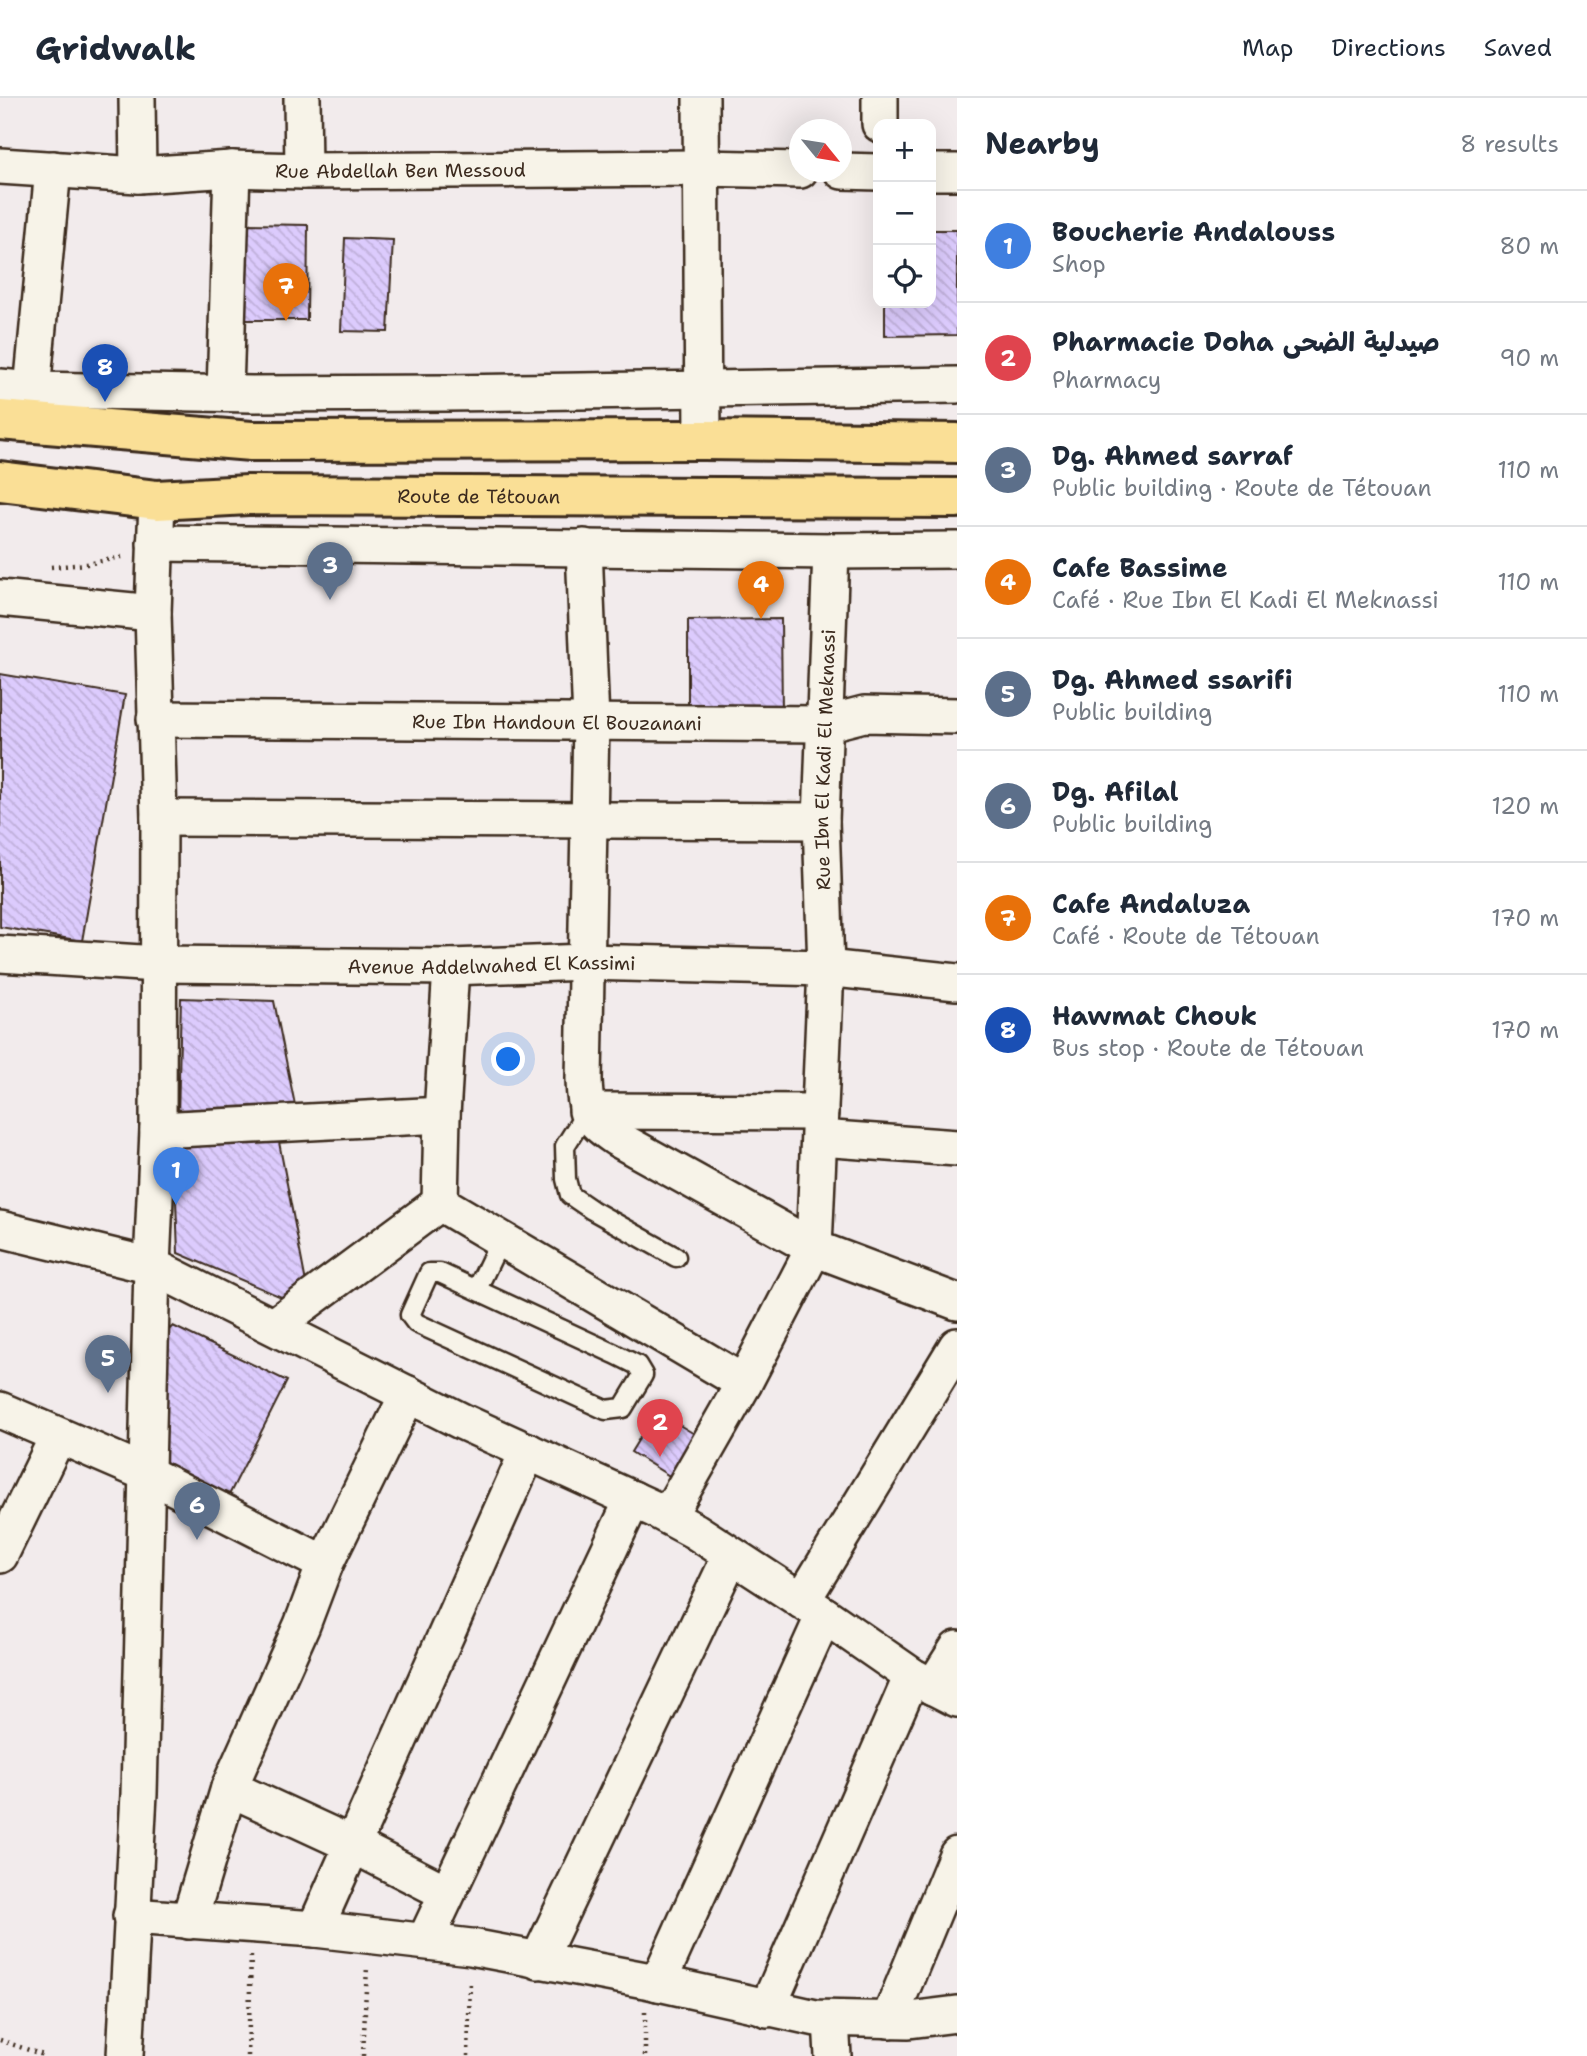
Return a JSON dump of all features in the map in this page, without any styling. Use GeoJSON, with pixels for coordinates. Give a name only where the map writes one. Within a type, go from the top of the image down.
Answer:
{"type":"FeatureCollection","features":[{"type":"Feature","properties":{"kind":"highway"},"geometry":{"type":"LineString","coordinates":[[0,420],[251,441],[703,440],[957,443]]}},
{"type":"Feature","properties":{"kind":"highway","name":"Route de Tétouan"},"geometry":{"type":"LineString","coordinates":[[0,481],[157,500],[248,495],[957,498]]}},
{"type":"Feature","properties":{"kind":"street"},"geometry":{"type":"LineString","coordinates":[[137,98],[138,175]]}},
{"type":"Feature","properties":{"kind":"street"},"geometry":{"type":"LineString","coordinates":[[302,98],[303,171]]}},
{"type":"Feature","properties":{"kind":"street"},"geometry":{"type":"LineString","coordinates":[[701,98],[703,440]]}},
{"type":"Feature","properties":{"kind":"street"},"geometry":{"type":"LineString","coordinates":[[880,98],[880,119]]}},
{"type":"Feature","properties":{"kind":"street","name":"Rue Abdellah Ben Messoud"},"geometry":{"type":"LineString","coordinates":[[0,166],[138,175],[232,169],[303,171],[701,167],[789,170]]}},
{"type":"Feature","properties":{"kind":"street"},"geometry":{"type":"LineString","coordinates":[[53,169],[16,388],[420,393],[957,385]]}},
{"type":"Feature","properties":{"kind":"street"},"geometry":{"type":"LineString","coordinates":[[225,392],[232,169]]}},
{"type":"Feature","properties":{"kind":"street"},"geometry":{"type":"LineString","coordinates":[[852,171],[873,172]]}},
{"type":"Feature","properties":{"kind":"street"},"geometry":{"type":"LineString","coordinates":[[936,172],[957,172]]}},
{"type":"Feature","properties":{"kind":"street"},"geometry":{"type":"LineString","coordinates":[[125,2056],[139,1794],[158,1129],[159,818],[153,613],[157,500]]}},
{"type":"Feature","properties":{"kind":"street"},"geometry":{"type":"LineString","coordinates":[[155,543],[957,550]]}},
{"type":"Feature","properties":{"kind":"street"},"geometry":{"type":"LineString","coordinates":[[584,547],[591,722],[585,962],[584,1079],[587,1111],[593,1121],[616,1138],[814,1248],[957,1302]]}},
{"type":"Feature","properties":{"kind":"street","name":"Rue Ibn El Kadi El Meknassi"},"geometry":{"type":"LineString","coordinates":[[814,1248],[827,968],[821,821],[831,551]]}},
{"type":"Feature","properties":{"kind":"street"},"geometry":{"type":"LineString","coordinates":[[0,598],[153,613]]}},
{"type":"Feature","properties":{"kind":"street","name":"Rue Ibn Handoun El Bouzanani"},"geometry":{"type":"LineString","coordinates":[[155,719],[825,724],[864,714],[957,716]]}},
{"type":"Feature","properties":{"kind":"street"},"geometry":{"type":"LineString","coordinates":[[159,818],[821,821]]}},
{"type":"Feature","properties":{"kind":"street","name":"Avenue Addelwahed El Kassimi"},"geometry":{"type":"LineString","coordinates":[[0,954],[157,964],[451,967],[585,962],[827,968]]}},
{"type":"Feature","properties":{"kind":"street"},"geometry":{"type":"LineString","coordinates":[[440,1203],[451,967]]}},
{"type":"Feature","properties":{"kind":"street"},"geometry":{"type":"LineString","coordinates":[[827,968],[957,982]]}},
{"type":"Feature","properties":{"kind":"street"},"geometry":{"type":"LineString","coordinates":[[587,1111],[820,1125],[957,1148]]}},
{"type":"Feature","properties":{"kind":"street"},"geometry":{"type":"LineString","coordinates":[[158,1129],[442,1115]]}},
{"type":"Feature","properties":{"kind":"street"},"geometry":{"type":"LineString","coordinates":[[440,1203],[744,1383]]}},
{"type":"Feature","properties":{"kind":"street"},"geometry":{"type":"LineString","coordinates":[[274,1326],[440,1203]]}},
{"type":"Feature","properties":{"kind":"street"},"geometry":{"type":"LineString","coordinates":[[0,1229],[152,1266],[408,1394],[668,1516],[934,1687]]}},
{"type":"Feature","properties":{"kind":"street"},"geometry":{"type":"LineString","coordinates":[[668,1516],[744,1383],[814,1248]]}},
{"type":"Feature","properties":{"kind":"street"},"geometry":{"type":"LineString","coordinates":[[652,1981],[813,1608],[957,1346]]}},
{"type":"Feature","properties":{"kind":"street"},"geometry":{"type":"LineString","coordinates":[[189,1921],[229,1788],[297,1637],[325,1564],[408,1394]]}},
{"type":"Feature","properties":{"kind":"street"},"geometry":{"type":"LineString","coordinates":[[0,1410],[148,1474],[325,1564]]}},
{"type":"Feature","properties":{"kind":"street"},"geometry":{"type":"LineString","coordinates":[[0,1555],[11,1504],[58,1436]]}},
{"type":"Feature","properties":{"kind":"street"},"geometry":{"type":"LineString","coordinates":[[315,1929],[528,1451]]}},
{"type":"Feature","properties":{"kind":"street"},"geometry":{"type":"LineString","coordinates":[[425,1941],[633,1499]]}},
{"type":"Feature","properties":{"kind":"street"},"geometry":{"type":"LineString","coordinates":[[538,1961],[731,1555]]}},
{"type":"Feature","properties":{"kind":"street"},"geometry":{"type":"LineString","coordinates":[[767,2009],[934,1687],[957,1649]]}},
{"type":"Feature","properties":{"kind":"street"},"geometry":{"type":"LineString","coordinates":[[229,1788],[353,1845],[447,1893]]}},
{"type":"Feature","properties":{"kind":"street"},"geometry":{"type":"LineString","coordinates":[[889,2020],[957,1855]]}},
{"type":"Feature","properties":{"kind":"street"},"geometry":{"type":"LineString","coordinates":[[131,1916],[315,1929],[471,1947],[652,1981],[816,2018],[909,2020],[957,2014]]}},
{"type":"Feature","properties":{"kind":"street"},"geometry":{"type":"LineString","coordinates":[[831,2019],[833,2056]]}},
{"type":"Feature","properties":{"kind":"lane"},"geometry":{"type":"LineString","coordinates":[[587,1111],[565,1146],[566,1179],[570,1195],[676,1257]]}},
{"type":"Feature","properties":{"kind":"lane"},"geometry":{"type":"LineString","coordinates":[[477,1289],[501,1238]]}},
{"type":"Feature","properties":{"kind":"lane"},"geometry":{"type":"LineString","coordinates":[[429,1273],[440,1273],[477,1289],[636,1365],[643,1375],[623,1408],[606,1410],[416,1323],[410,1315],[429,1273]]}},
{"type":"Feature","properties":{"kind":"path"},"geometry":{"type":"LineString","coordinates":[[41,568],[87,564],[130,555],[155,543]]}},
{"type":"Feature","properties":{"kind":"path"},"geometry":{"type":"LineString","coordinates":[[248,2056],[252,1926]]}},
{"type":"Feature","properties":{"kind":"path"},"geometry":{"type":"LineString","coordinates":[[363,2056],[369,1935]]}},
{"type":"Feature","properties":{"kind":"path"},"geometry":{"type":"LineString","coordinates":[[468,2056],[471,1947]]}},
{"type":"Feature","properties":{"kind":"path"},"geometry":{"type":"LineString","coordinates":[[645,2056],[652,1981]]}},
{"type":"Feature","properties":{"kind":"path"},"geometry":{"type":"LineString","coordinates":[[0,2040],[46,2056]]}},
{"type":"Feature","properties":{"kind":"building"},"geometry":{"type":"Polygon","coordinates":[[[244,224],[308,225],[307,320],[243,320],[244,224]]]}},
{"type":"Feature","properties":{"kind":"building"},"geometry":{"type":"Polygon","coordinates":[[[936,230],[957,230],[957,335],[885,336],[885,308],[936,308],[936,230]]]}},
{"type":"Feature","properties":{"kind":"building"},"geometry":{"type":"Polygon","coordinates":[[[345,238],[393,240],[388,332],[341,331],[345,238]]]}},
{"type":"Feature","properties":{"kind":"building"},"geometry":{"type":"Polygon","coordinates":[[[781,619],[782,712],[688,713],[688,620],[781,619]]]}},
{"type":"Feature","properties":{"kind":"building"},"geometry":{"type":"Polygon","coordinates":[[[0,674],[125,695],[82,941],[0,927],[0,674]]]}},
{"type":"Feature","properties":{"kind":"building"},"geometry":{"type":"Polygon","coordinates":[[[181,998],[274,1001],[297,1115],[178,1117],[181,998]]]}},
{"type":"Feature","properties":{"kind":"building"},"geometry":{"type":"Polygon","coordinates":[[[279,1142],[307,1288],[286,1299],[178,1253],[174,1146],[279,1142]]]}},
{"type":"Feature","properties":{"kind":"building"},"geometry":{"type":"Polygon","coordinates":[[[173,1326],[287,1381],[223,1507],[157,1477],[155,1343],[173,1326]]]}},
{"type":"Feature","properties":{"kind":"building"},"geometry":{"type":"Polygon","coordinates":[[[656,1411],[701,1438],[676,1480],[631,1452],[656,1411]]]}},
{"type":"Feature","properties":{"kind":"place","name":"Cafe Andaluza"},"geometry":{"type":"Point","coordinates":[286,321]}},
{"type":"Feature","properties":{"kind":"place","name":"Hawmat Chouk"},"geometry":{"type":"Point","coordinates":[105,402]}},
{"type":"Feature","properties":{"kind":"place","name":"Dg. Ahmed sarraf"},"geometry":{"type":"Point","coordinates":[330,600]}},
{"type":"Feature","properties":{"kind":"place","name":"Cafe Bassime"},"geometry":{"type":"Point","coordinates":[761,619]}},
{"type":"Feature","properties":{"kind":"place","name":"Boucherie Andalouss"},"geometry":{"type":"Point","coordinates":[176,1205]}},
{"type":"Feature","properties":{"kind":"place","name":"Dg. Ahmed ssarifi"},"geometry":{"type":"Point","coordinates":[108,1393]}},
{"type":"Feature","properties":{"kind":"place","name":"Pharmacie Doha صيدلية الضحى"},"geometry":{"type":"Point","coordinates":[660,1457]}},
{"type":"Feature","properties":{"kind":"place","name":"Dg. Afilal"},"geometry":{"type":"Point","coordinates":[197,1540]}}]}
